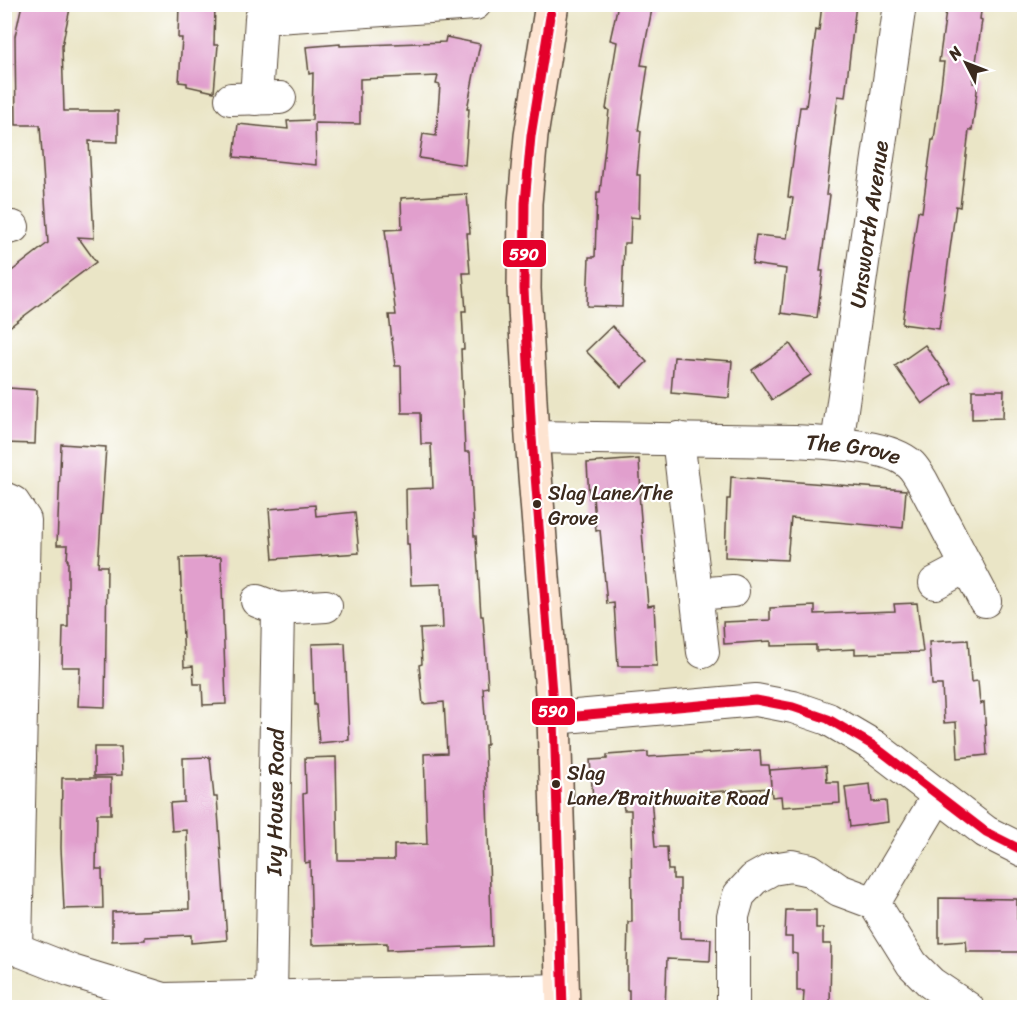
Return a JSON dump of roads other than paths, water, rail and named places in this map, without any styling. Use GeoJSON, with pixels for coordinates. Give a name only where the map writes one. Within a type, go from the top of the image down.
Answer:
{"type":"FeatureCollection","features":[{"type":"Feature","properties":{"kind":"street"},"geometry":{"type":"LineString","coordinates":[[256,99],[261,18],[475,4]]}},
{"type":"Feature","properties":{"kind":"street"},"geometry":{"type":"LineString","coordinates":[[4,498],[13,502],[25,520],[10,948],[72,971],[164,999],[271,996],[563,999],[554,718],[532,437],[524,289],[525,203],[531,136],[552,4]]}},
{"type":"Feature","properties":{"kind":"street","name":"Unsworth Avenue"},"geometry":{"type":"LineString","coordinates":[[837,444],[900,4]]}},
{"type":"Feature","properties":{"kind":"street","name":"The Grove"},"geometry":{"type":"LineString","coordinates":[[532,437],[795,441],[837,444],[890,452],[911,465],[922,481],[985,601]]}},
{"type":"Feature","properties":{"kind":"street"},"geometry":{"type":"LineString","coordinates":[[678,438],[703,652]]}},
{"type":"Feature","properties":{"kind":"street"},"geometry":{"type":"LineString","coordinates":[[935,583],[967,566]]}},
{"type":"Feature","properties":{"kind":"street"},"geometry":{"type":"LineString","coordinates":[[696,594],[733,591]]}},
{"type":"Feature","properties":{"kind":"street","name":"Ivy House Road"},"geometry":{"type":"LineString","coordinates":[[271,996],[268,605],[326,606]]}},
{"type":"Feature","properties":{"kind":"street"},"geometry":{"type":"LineString","coordinates":[[554,718],[756,700],[793,707],[828,719],[874,746],[986,832],[1024,851]]}},
{"type":"Feature","properties":{"kind":"street"},"geometry":{"type":"LineString","coordinates":[[874,903],[938,796]]}},
{"type":"Feature","properties":{"kind":"street"},"geometry":{"type":"LineString","coordinates":[[733,1008],[733,916],[739,895],[754,879],[772,869],[791,866],[810,870],[839,890],[874,903],[912,964],[931,983],[968,1008]]}},
{"type":"Feature","properties":{"kind":"place","name":"Slag Lane/The Grove"},"geometry":{"type":"Point","coordinates":[537,504]}},
{"type":"Feature","properties":{"kind":"place","name":"Slag Lane/Braithwaite Road"},"geometry":{"type":"Point","coordinates":[556,784]}}]}
